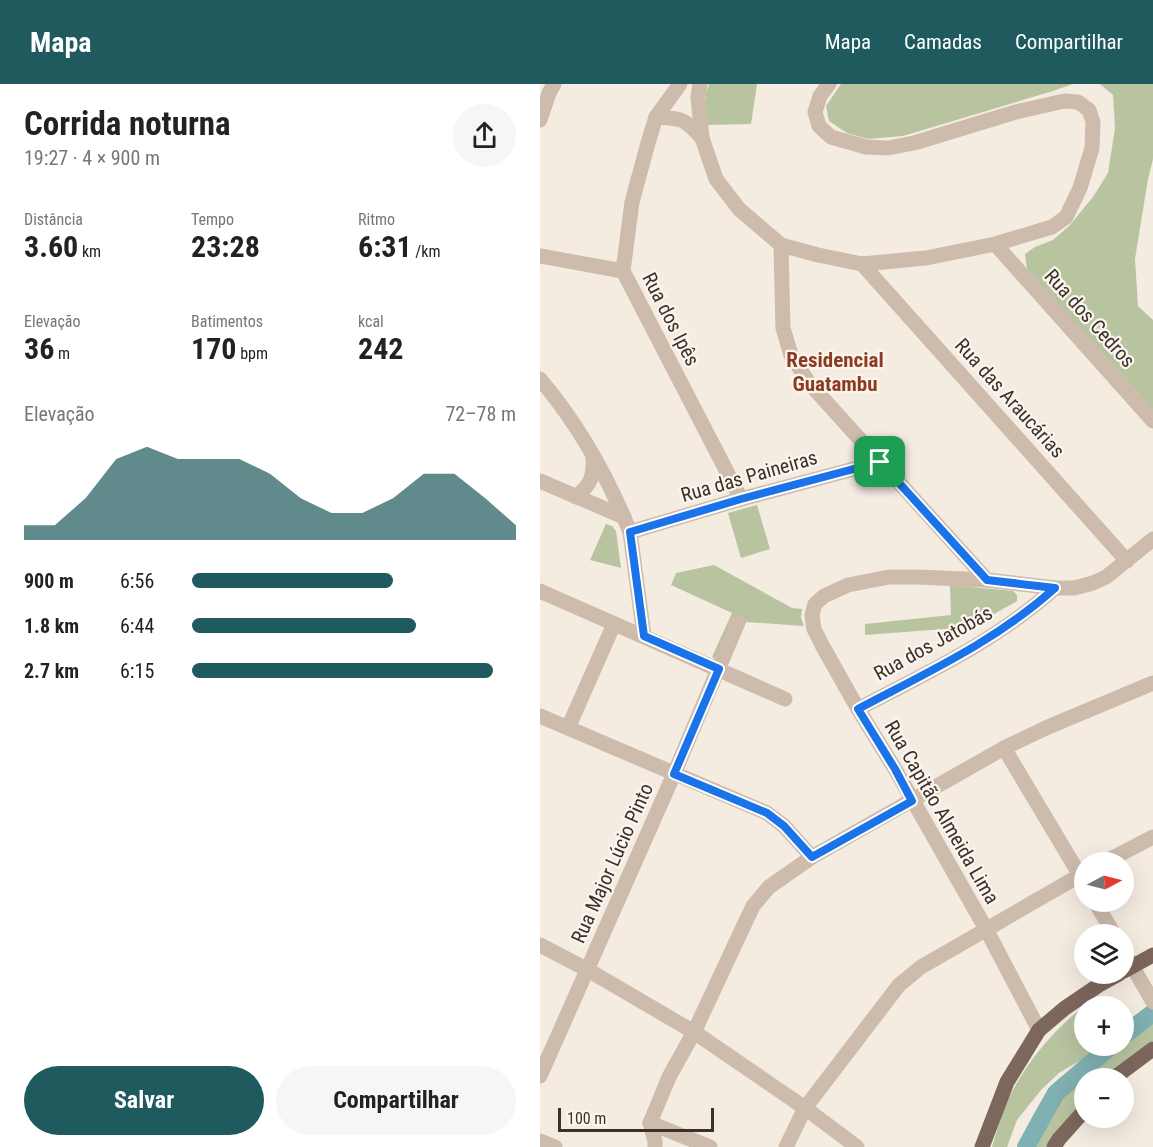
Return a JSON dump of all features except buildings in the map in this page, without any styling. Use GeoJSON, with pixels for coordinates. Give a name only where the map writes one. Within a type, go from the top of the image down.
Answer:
{"type":"FeatureCollection","features":[{"type":"Feature","properties":{"kind":"main road"},"geometry":{"type":"LineString","coordinates":[[1134,965],[1153,955]]}},
{"type":"Feature","properties":{"kind":"main road"},"geometry":{"type":"LineString","coordinates":[[982,1147],[1007,1082],[1039,1030],[1065,1008],[1101,984]]}},
{"type":"Feature","properties":{"kind":"main road"},"geometry":{"type":"LineString","coordinates":[[1127,1068],[1153,1048]]}},
{"type":"Feature","properties":{"kind":"main road"},"geometry":{"type":"LineString","coordinates":[[1054,1147],[1074,1122]]}},
{"type":"Feature","properties":{"kind":"street"},"geometry":{"type":"LineString","coordinates":[[540,120],[554,84]]}},
{"type":"Feature","properties":{"kind":"street","name":"Rua dos Ipês"},"geometry":{"type":"LineString","coordinates":[[680,84],[656,117],[648,143],[632,202],[623,271],[741,499]]}},
{"type":"Feature","properties":{"kind":"street"},"geometry":{"type":"LineString","coordinates":[[700,84],[698,97],[702,138],[716,179],[739,209],[781,244],[818,255],[862,264],[926,258],[995,244],[1052,227],[1066,217],[1080,188],[1092,148],[1094,122],[1089,110],[1078,102],[1064,101],[1016,112],[914,143],[888,148],[866,147],[831,137],[819,126],[815,112],[820,96],[829,84]]}},
{"type":"Feature","properties":{"kind":"street"},"geometry":{"type":"LineString","coordinates":[[656,117],[676,118],[689,123],[702,138]]}},
{"type":"Feature","properties":{"kind":"street"},"geometry":{"type":"LineString","coordinates":[[781,244],[783,328],[791,355],[809,383],[987,580],[1074,588],[1106,577],[1153,539]]}},
{"type":"Feature","properties":{"kind":"street","name":"Rua dos Cedros"},"geometry":{"type":"LineString","coordinates":[[995,244],[1153,421]]}},
{"type":"Feature","properties":{"kind":"street"},"geometry":{"type":"LineString","coordinates":[[540,256],[623,271]]}},
{"type":"Feature","properties":{"kind":"street","name":"Rua das Araucárias"},"geometry":{"type":"LineString","coordinates":[[862,264],[1126,561]]}},
{"type":"Feature","properties":{"kind":"street"},"geometry":{"type":"LineString","coordinates":[[540,379],[555,396],[593,454],[624,517],[630,532],[644,636]]}},
{"type":"Feature","properties":{"kind":"street"},"geometry":{"type":"LineString","coordinates":[[576,496],[586,488],[592,478],[593,454]]}},
{"type":"Feature","properties":{"kind":"street","name":"Rua das Paineiras"},"geometry":{"type":"LineString","coordinates":[[630,532],[741,499],[880,462]]}},
{"type":"Feature","properties":{"kind":"street"},"geometry":{"type":"LineString","coordinates":[[540,481],[624,517]]}},
{"type":"Feature","properties":{"kind":"street","name":"Rua Capitão Almeida Lima"},"geometry":{"type":"LineString","coordinates":[[987,580],[889,577],[868,581],[848,585],[824,596],[815,604],[812,615],[814,629],[822,645],[986,929],[1039,1030]]}},
{"type":"Feature","properties":{"kind":"street","name":"Rua dos Jatobás"},"geometry":{"type":"LineString","coordinates":[[858,709],[966,653],[1008,626],[1055,588]]}},
{"type":"Feature","properties":{"kind":"street"},"geometry":{"type":"LineString","coordinates":[[540,591],[785,699]]}},
{"type":"Feature","properties":{"kind":"street","name":"Rua Major Lúcio Pinto"},"geometry":{"type":"LineString","coordinates":[[540,1076],[674,774],[738,622]]}},
{"type":"Feature","properties":{"kind":"street"},"geometry":{"type":"LineString","coordinates":[[568,728],[614,624]]}},
{"type":"Feature","properties":{"kind":"street"},"geometry":{"type":"LineString","coordinates":[[655,1147],[650,1123],[669,1077],[694,1032],[753,906],[769,887],[812,857],[1004,748],[1153,683]]}},
{"type":"Feature","properties":{"kind":"street"},"geometry":{"type":"LineString","coordinates":[[540,716],[767,813],[784,826],[812,857]]}},
{"type":"Feature","properties":{"kind":"street"},"geometry":{"type":"LineString","coordinates":[[1004,748],[1074,863]]}},
{"type":"Feature","properties":{"kind":"street"},"geometry":{"type":"LineString","coordinates":[[1124,852],[1153,837]]}},
{"type":"Feature","properties":{"kind":"street"},"geometry":{"type":"LineString","coordinates":[[786,1147],[805,1108],[899,985],[921,967],[986,929],[1074,883]]}},
{"type":"Feature","properties":{"kind":"street"},"geometry":{"type":"LineString","coordinates":[[540,945],[588,970],[694,1032],[805,1108],[857,1147]]}},
{"type":"Feature","properties":{"kind":"street"},"geometry":{"type":"LineString","coordinates":[[1134,980],[1151,1000]]}},
{"type":"Feature","properties":{"kind":"street"},"geometry":{"type":"LineString","coordinates":[[650,1123],[710,1147]]}},
{"type":"Feature","properties":{"kind":"street"},"geometry":{"type":"LineString","coordinates":[[540,1141],[555,1147]]}},
{"type":"Feature","properties":{"kind":"green space"},"geometry":{"type":"Polygon","coordinates":[[[709,84],[757,84],[751,124],[706,125],[706,93],[709,84]]]}},
{"type":"Feature","properties":{"kind":"green space"},"geometry":{"type":"Polygon","coordinates":[[[841,84],[1073,84],[903,136],[868,139],[847,133],[829,121],[826,106],[841,84]]]}},
{"type":"Feature","properties":{"kind":"green space"},"geometry":{"type":"Polygon","coordinates":[[[1100,84],[1153,84],[1153,159],[1135,259],[1138,306],[1153,320],[1153,410],[1027,269],[1025,254],[1053,240],[1069,226],[1093,197],[1108,173],[1115,128],[1113,95],[1100,84]]]}},
{"type":"Feature","properties":{"kind":"green space"},"geometry":{"type":"Polygon","coordinates":[[[757,505],[770,549],[741,558],[728,513],[757,505]]]}},
{"type":"Feature","properties":{"kind":"green space"},"geometry":{"type":"Polygon","coordinates":[[[606,524],[612,526],[616,531],[621,568],[590,560],[606,524]]]}},
{"type":"Feature","properties":{"kind":"green space"},"geometry":{"type":"Polygon","coordinates":[[[714,565],[792,608],[802,609],[801,618],[804,626],[746,622],[728,664],[712,657],[732,613],[671,585],[676,573],[714,565]]]}},
{"type":"Feature","properties":{"kind":"green space"},"geometry":{"type":"Polygon","coordinates":[[[950,585],[1013,591],[1017,595],[1017,601],[971,627],[865,635],[865,624],[951,615],[950,585]]]}},
{"type":"Feature","properties":{"kind":"green space"},"geometry":{"type":"Polygon","coordinates":[[[1074,1015],[1074,1056],[1090,1056],[1059,1073],[1041,1090],[1017,1120],[1007,1147],[992,1147],[1005,1107],[1019,1079],[1036,1054],[1074,1015]]]}},
{"type":"Feature","properties":{"kind":"green space"},"geometry":{"type":"Polygon","coordinates":[[[1151,1022],[1153,1025],[1153,1041],[1119,1068],[1076,1068],[1099,1056],[1134,1056],[1134,1035],[1151,1022]]]}},
{"type":"Feature","properties":{"kind":"green space"},"geometry":{"type":"Polygon","coordinates":[[[1074,1069],[1074,1119],[1052,1147],[1018,1147],[1037,1108],[1064,1076],[1074,1069]]]}},
{"type":"Feature","properties":{"kind":"waterway"},"geometry":{"type":"LineString","coordinates":[[1134,1027],[1153,1013]]}},
{"type":"Feature","properties":{"kind":"waterway"},"geometry":{"type":"LineString","coordinates":[[1026,1147],[1056,1093],[1099,1056]]}},
{"type":"Feature","properties":{"kind":"district","name":"Residencial Guatambu"},"geometry":{"type":"Point","coordinates":[835,372]}},
{"type":"Feature","properties":{"kind":"route"},"geometry":{"type":"LineString","coordinates":[[880,462],[987,580],[1055,588],[1008,626],[966,653],[858,709],[912,801],[812,857],[784,826],[767,813],[674,774],[719,669],[644,636],[630,532],[741,499],[880,462]]}}]}
